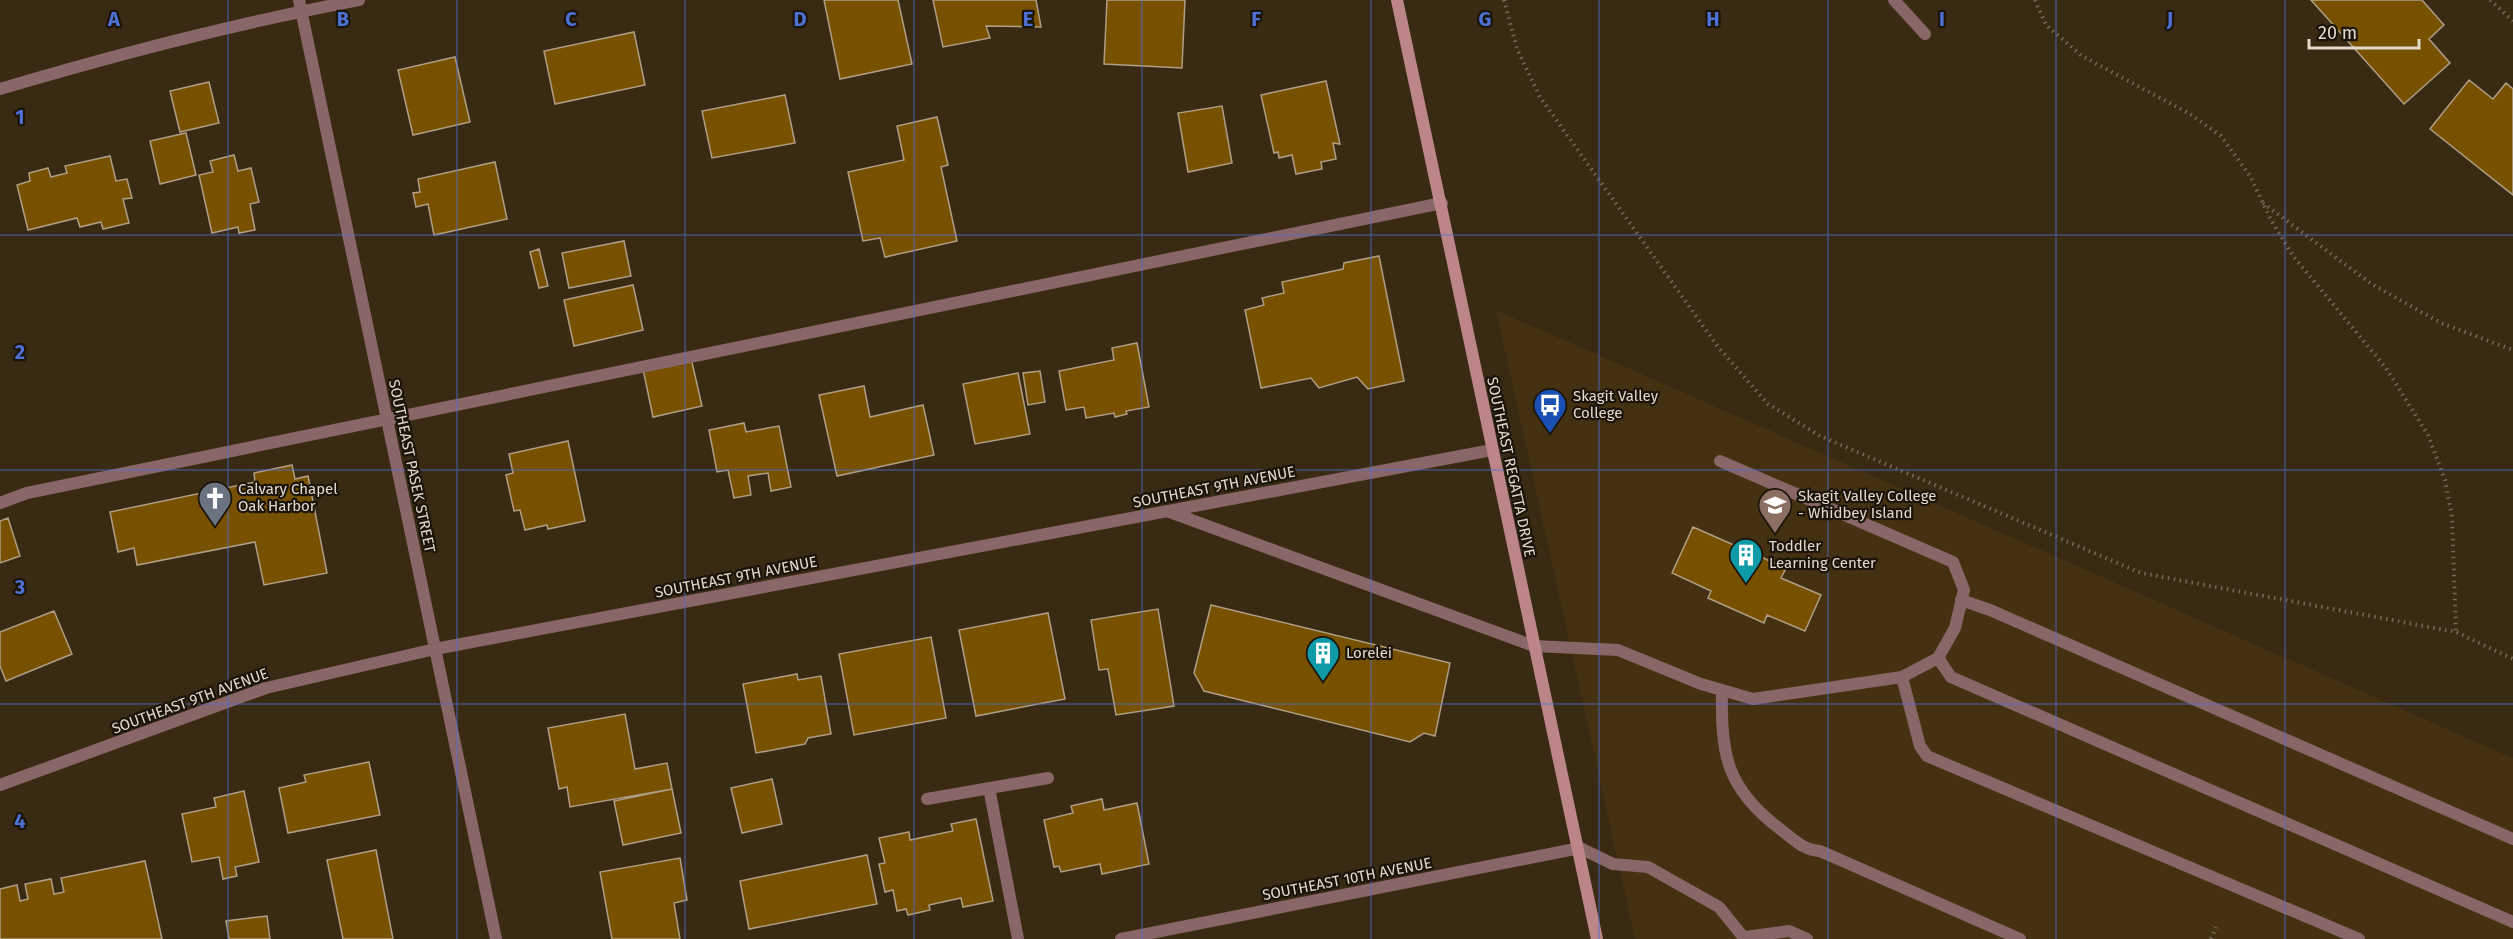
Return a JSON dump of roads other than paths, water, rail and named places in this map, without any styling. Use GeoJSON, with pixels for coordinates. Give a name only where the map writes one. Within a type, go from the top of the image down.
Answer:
{"type":"FeatureCollection","features":[{"type":"Feature","properties":{"kind":"main road","name":"SOUTHEAST REGATTA DRIVE"},"geometry":{"type":"LineString","coordinates":[[1397,0],[1598,939]]}},
{"type":"Feature","properties":{"kind":"street"},"geometry":{"type":"LineString","coordinates":[[0,89],[300,5],[359,0]]}},
{"type":"Feature","properties":{"kind":"street"},"geometry":{"type":"LineString","coordinates":[[1894,0],[1925,34]]}},
{"type":"Feature","properties":{"kind":"street","name":"SOUTHEAST PASEK STREET"},"geometry":{"type":"LineString","coordinates":[[300,5],[496,939]]}},
{"type":"Feature","properties":{"kind":"street"},"geometry":{"type":"LineString","coordinates":[[0,502],[27,493],[387,418],[1442,203]]}},
{"type":"Feature","properties":{"kind":"street","name":"SOUTHEAST 9TH AVENUE"},"geometry":{"type":"LineString","coordinates":[[0,786],[266,688],[435,649],[1492,450]]}},
{"type":"Feature","properties":{"kind":"street"},"geometry":{"type":"LineString","coordinates":[[1167,511],[1534,646],[1618,650],[1701,684],[1753,699],[1902,677],[1938,658],[1955,628],[1964,590],[1953,562],[1720,460]]}},
{"type":"Feature","properties":{"kind":"street"},"geometry":{"type":"LineString","coordinates":[[1961,600],[1990,610],[2513,839]]}},
{"type":"Feature","properties":{"kind":"street"},"geometry":{"type":"LineString","coordinates":[[1938,658],[1952,676],[2513,922]]}},
{"type":"Feature","properties":{"kind":"street"},"geometry":{"type":"LineString","coordinates":[[1902,677],[1920,746],[1927,756],[2359,939]]}},
{"type":"Feature","properties":{"kind":"street"},"geometry":{"type":"LineString","coordinates":[[1722,690],[1722,732],[1731,774],[1755,810],[1808,850],[1820,851],[2020,939]]}},
{"type":"Feature","properties":{"kind":"street"},"geometry":{"type":"LineString","coordinates":[[927,799],[1048,778]]}},
{"type":"Feature","properties":{"kind":"street"},"geometry":{"type":"LineString","coordinates":[[989,788],[1018,939]]}},
{"type":"Feature","properties":{"kind":"street"},"geometry":{"type":"LineString","coordinates":[[1580,848],[1613,864],[1648,867],[1719,907],[1745,938],[1789,931],[1807,939]]}},
{"type":"Feature","properties":{"kind":"street","name":"SOUTHEAST 10TH AVENUE"},"geometry":{"type":"LineString","coordinates":[[1121,939],[1580,848]]}},
{"type":"Feature","properties":{"kind":"place","name":"Skagit Valley College"},"geometry":{"type":"Point","coordinates":[1550,434]}},
{"type":"Feature","properties":{"kind":"place","name":"Calvary Chapel Oak Harbor"},"geometry":{"type":"Point","coordinates":[215,527]}},
{"type":"Feature","properties":{"kind":"place","name":"Skagit Valley College - Whidbey Island"},"geometry":{"type":"Point","coordinates":[1775,534]}},
{"type":"Feature","properties":{"kind":"place","name":"Toddler Learning Center"},"geometry":{"type":"Point","coordinates":[1746,584]}},
{"type":"Feature","properties":{"kind":"place","name":"Lorelei"},"geometry":{"type":"Point","coordinates":[1323,682]}}]}
